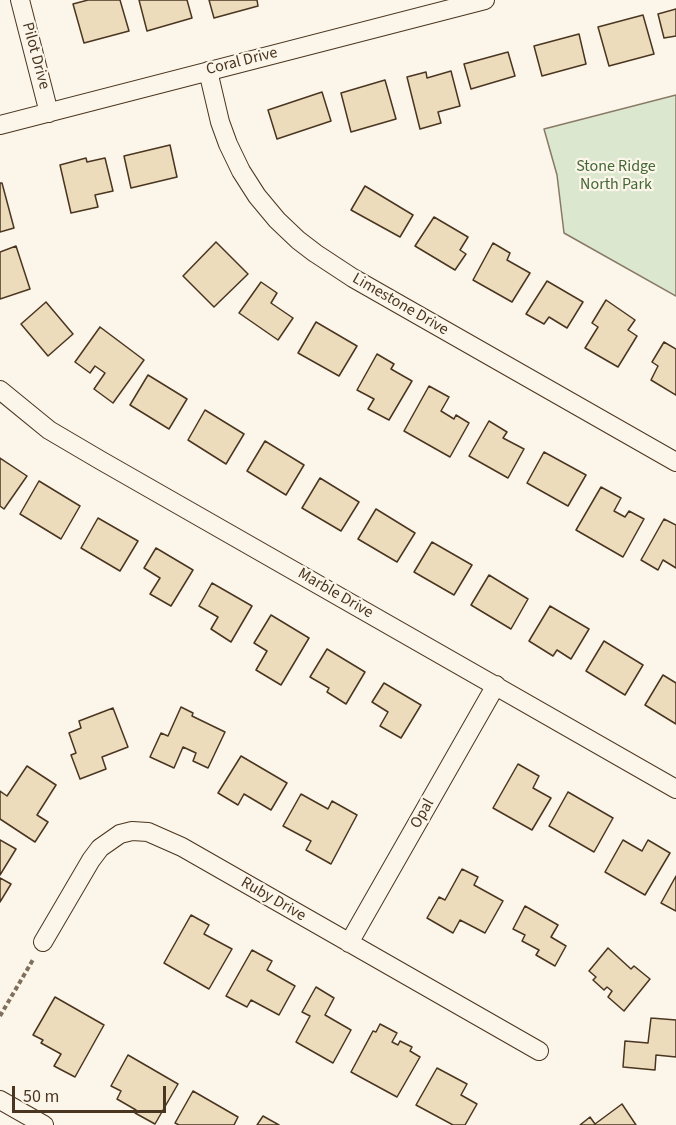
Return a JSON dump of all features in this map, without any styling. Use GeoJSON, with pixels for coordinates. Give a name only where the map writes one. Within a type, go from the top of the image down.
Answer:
{"type":"FeatureCollection","features":[{"type":"Feature","properties":{"kind":"street","name":"Pilot Drive"},"geometry":{"type":"LineString","coordinates":[[20,0],[49,112]]}},
{"type":"Feature","properties":{"kind":"street","name":"Coral Drive"},"geometry":{"type":"LineString","coordinates":[[0,125],[485,0]]}},
{"type":"Feature","properties":{"kind":"street","name":"Limestone Drive"},"geometry":{"type":"LineString","coordinates":[[208,71],[220,122],[242,171],[277,220],[298,240],[315,254],[353,278],[676,462]]}},
{"type":"Feature","properties":{"kind":"street","name":"Marble Drive"},"geometry":{"type":"LineString","coordinates":[[0,390],[49,429],[100,460],[676,789]]}},
{"type":"Feature","properties":{"kind":"street","name":"Opal"},"geometry":{"type":"LineString","coordinates":[[349,943],[496,685]]}},
{"type":"Feature","properties":{"kind":"street","name":"Ruby Drive"},"geometry":{"type":"LineString","coordinates":[[43,942],[99,848],[110,840],[132,831],[148,832],[166,838],[539,1051]]}},
{"type":"Feature","properties":{"kind":"street"},"geometry":{"type":"LineString","coordinates":[[0,1100],[44,1125]]}},
{"type":"Feature","properties":{"kind":"path"},"geometry":{"type":"LineString","coordinates":[[0,1016],[43,942]]}},
{"type":"Feature","properties":{"kind":"green space","name":"Stone Ridge North Park"},"geometry":{"type":"Polygon","coordinates":[[[676,95],[676,296],[564,233],[557,175],[544,129],[676,95]]]}},
{"type":"Feature","properties":{"kind":"building"},"geometry":{"type":"Polygon","coordinates":[[[88,0],[120,0],[129,31],[84,43],[73,4],[88,0]]]}},
{"type":"Feature","properties":{"kind":"building"},"geometry":{"type":"Polygon","coordinates":[[[139,0],[187,0],[192,18],[147,31],[139,0]]]}},
{"type":"Feature","properties":{"kind":"building"},"geometry":{"type":"Polygon","coordinates":[[[209,0],[257,0],[258,6],[214,18],[209,0]]]}},
{"type":"Feature","properties":{"kind":"building"},"geometry":{"type":"Polygon","coordinates":[[[676,9],[676,36],[664,38],[658,14],[676,9]]]}},
{"type":"Feature","properties":{"kind":"building"},"geometry":{"type":"Polygon","coordinates":[[[643,15],[654,54],[609,66],[598,27],[643,15]]]}},
{"type":"Feature","properties":{"kind":"building"},"geometry":{"type":"Polygon","coordinates":[[[579,34],[586,64],[542,76],[534,46],[579,34]]]}},
{"type":"Feature","properties":{"kind":"building"},"geometry":{"type":"Polygon","coordinates":[[[508,52],[515,76],[471,89],[464,64],[508,52]]]}},
{"type":"Feature","properties":{"kind":"building"},"geometry":{"type":"Polygon","coordinates":[[[451,71],[460,106],[438,112],[441,123],[420,129],[407,77],[426,72],[427,78],[451,71]]]}},
{"type":"Feature","properties":{"kind":"building"},"geometry":{"type":"Polygon","coordinates":[[[385,80],[396,119],[351,132],[341,93],[385,80]]]}},
{"type":"Feature","properties":{"kind":"building"},"geometry":{"type":"Polygon","coordinates":[[[322,92],[331,121],[277,139],[268,110],[322,92]]]}},
{"type":"Feature","properties":{"kind":"building"},"geometry":{"type":"Polygon","coordinates":[[[170,145],[177,177],[131,188],[124,156],[170,145]]]}},
{"type":"Feature","properties":{"kind":"building"},"geometry":{"type":"Polygon","coordinates":[[[86,158],[87,162],[105,158],[113,191],[95,195],[98,207],[71,213],[60,165],[86,158]]]}},
{"type":"Feature","properties":{"kind":"building"},"geometry":{"type":"Polygon","coordinates":[[[0,183],[2,183],[14,228],[0,232],[0,183]]]}},
{"type":"Feature","properties":{"kind":"building"},"geometry":{"type":"Polygon","coordinates":[[[365,186],[413,215],[400,237],[351,210],[365,186]]]}},
{"type":"Feature","properties":{"kind":"building"},"geometry":{"type":"Polygon","coordinates":[[[434,217],[468,237],[460,250],[466,254],[455,270],[415,246],[434,217]]]}},
{"type":"Feature","properties":{"kind":"building"},"geometry":{"type":"Polygon","coordinates":[[[216,242],[248,274],[214,307],[183,276],[216,242]]]}},
{"type":"Feature","properties":{"kind":"building"},"geometry":{"type":"Polygon","coordinates":[[[493,243],[510,253],[507,260],[530,273],[512,302],[473,280],[493,243]]]}},
{"type":"Feature","properties":{"kind":"building"},"geometry":{"type":"Polygon","coordinates":[[[16,246],[30,289],[0,299],[0,252],[16,246]]]}},
{"type":"Feature","properties":{"kind":"building"},"geometry":{"type":"Polygon","coordinates":[[[547,281],[583,302],[567,328],[549,317],[544,324],[526,314],[547,281]]]}},
{"type":"Feature","properties":{"kind":"building"},"geometry":{"type":"Polygon","coordinates":[[[261,282],[277,293],[271,303],[293,318],[278,340],[239,313],[261,282]]]}},
{"type":"Feature","properties":{"kind":"building"},"geometry":{"type":"Polygon","coordinates":[[[606,300],[635,320],[628,330],[637,336],[618,367],[585,348],[598,327],[592,323],[606,300]]]}},
{"type":"Feature","properties":{"kind":"building"},"geometry":{"type":"Polygon","coordinates":[[[46,302],[73,334],[48,356],[21,324],[46,302]]]}},
{"type":"Feature","properties":{"kind":"building"},"geometry":{"type":"Polygon","coordinates":[[[316,322],[357,346],[339,376],[298,353],[316,322]]]}},
{"type":"Feature","properties":{"kind":"building"},"geometry":{"type":"Polygon","coordinates":[[[100,327],[144,360],[113,403],[94,389],[105,373],[95,366],[90,373],[75,362],[100,327]]]}},
{"type":"Feature","properties":{"kind":"building"},"geometry":{"type":"Polygon","coordinates":[[[664,342],[676,349],[676,395],[651,380],[658,366],[652,362],[664,342]]]}},
{"type":"Feature","properties":{"kind":"building"},"geometry":{"type":"Polygon","coordinates":[[[377,354],[394,364],[391,369],[412,381],[389,420],[368,409],[374,399],[357,390],[377,354]]]}},
{"type":"Feature","properties":{"kind":"building"},"geometry":{"type":"Polygon","coordinates":[[[148,375],[187,399],[169,429],[130,405],[148,375]]]}},
{"type":"Feature","properties":{"kind":"building"},"geometry":{"type":"Polygon","coordinates":[[[429,386],[449,397],[441,411],[454,419],[456,415],[469,423],[450,457],[404,431],[429,386]]]}},
{"type":"Feature","properties":{"kind":"building"},"geometry":{"type":"Polygon","coordinates":[[[205,410],[244,434],[226,464],[188,440],[205,410]]]}},
{"type":"Feature","properties":{"kind":"building"},"geometry":{"type":"Polygon","coordinates":[[[489,421],[507,432],[503,438],[524,449],[508,478],[469,456],[489,421]]]}},
{"type":"Feature","properties":{"kind":"building"},"geometry":{"type":"Polygon","coordinates":[[[265,441],[304,465],[286,495],[247,471],[265,441]]]}},
{"type":"Feature","properties":{"kind":"building"},"geometry":{"type":"Polygon","coordinates":[[[544,452],[586,475],[568,506],[527,483],[544,452]]]}},
{"type":"Feature","properties":{"kind":"building"},"geometry":{"type":"Polygon","coordinates":[[[0,458],[27,476],[4,509],[0,506],[0,458]]]}},
{"type":"Feature","properties":{"kind":"building"},"geometry":{"type":"Polygon","coordinates":[[[320,478],[359,502],[341,531],[302,508],[320,478]]]}},
{"type":"Feature","properties":{"kind":"building"},"geometry":{"type":"Polygon","coordinates":[[[39,481],[80,506],[61,539],[20,514],[39,481]]]}},
{"type":"Feature","properties":{"kind":"building"},"geometry":{"type":"Polygon","coordinates":[[[601,487],[621,498],[614,511],[625,517],[629,511],[644,519],[623,557],[576,530],[601,487]]]}},
{"type":"Feature","properties":{"kind":"building"},"geometry":{"type":"Polygon","coordinates":[[[376,509],[415,533],[397,562],[358,539],[376,509]]]}},
{"type":"Feature","properties":{"kind":"building"},"geometry":{"type":"Polygon","coordinates":[[[98,518],[138,541],[120,571],[81,548],[98,518]]]}},
{"type":"Feature","properties":{"kind":"building"},"geometry":{"type":"Polygon","coordinates":[[[664,519],[676,525],[676,568],[663,560],[658,570],[641,560],[664,519]]]}},
{"type":"Feature","properties":{"kind":"building"},"geometry":{"type":"Polygon","coordinates":[[[432,542],[472,565],[454,595],[414,572],[432,542]]]}},
{"type":"Feature","properties":{"kind":"building"},"geometry":{"type":"Polygon","coordinates":[[[156,548],[193,570],[171,606],[150,594],[160,578],[144,568],[156,548]]]}},
{"type":"Feature","properties":{"kind":"building"},"geometry":{"type":"Polygon","coordinates":[[[489,575],[528,599],[511,629],[471,605],[489,575]]]}},
{"type":"Feature","properties":{"kind":"building"},"geometry":{"type":"Polygon","coordinates":[[[212,583],[252,606],[231,642],[211,629],[218,617],[199,606],[212,583]]]}},
{"type":"Feature","properties":{"kind":"building"},"geometry":{"type":"Polygon","coordinates":[[[550,606],[589,629],[571,659],[557,650],[553,656],[529,641],[550,606]]]}},
{"type":"Feature","properties":{"kind":"building"},"geometry":{"type":"Polygon","coordinates":[[[271,615],[309,638],[281,685],[256,670],[267,651],[254,643],[271,615]]]}},
{"type":"Feature","properties":{"kind":"building"},"geometry":{"type":"Polygon","coordinates":[[[604,641],[643,665],[625,695],[586,671],[604,641]]]}},
{"type":"Feature","properties":{"kind":"building"},"geometry":{"type":"Polygon","coordinates":[[[327,649],[365,672],[346,704],[327,692],[329,688],[310,677],[327,649]]]}},
{"type":"Feature","properties":{"kind":"building"},"geometry":{"type":"Polygon","coordinates":[[[663,675],[676,683],[676,724],[645,705],[663,675]]]}},
{"type":"Feature","properties":{"kind":"building"},"geometry":{"type":"Polygon","coordinates":[[[384,683],[421,705],[401,738],[380,726],[388,712],[372,702],[384,683]]]}},
{"type":"Feature","properties":{"kind":"building"},"geometry":{"type":"Polygon","coordinates":[[[181,707],[193,713],[192,716],[225,732],[208,768],[193,761],[196,753],[183,747],[174,768],[150,757],[161,733],[168,736],[181,707]]]}},
{"type":"Feature","properties":{"kind":"building"},"geometry":{"type":"Polygon","coordinates":[[[113,708],[128,747],[102,757],[106,769],[80,779],[71,755],[76,753],[69,733],[81,728],[79,721],[113,708]]]}},
{"type":"Feature","properties":{"kind":"building"},"geometry":{"type":"Polygon","coordinates":[[[241,756],[287,783],[271,810],[244,794],[238,805],[218,793],[241,756]]]}},
{"type":"Feature","properties":{"kind":"building"},"geometry":{"type":"Polygon","coordinates":[[[518,764],[539,776],[533,788],[551,798],[532,830],[493,808],[518,764]]]}},
{"type":"Feature","properties":{"kind":"building"},"geometry":{"type":"Polygon","coordinates":[[[27,766],[56,785],[37,815],[48,822],[35,842],[0,819],[0,791],[7,796],[27,766]]]}},
{"type":"Feature","properties":{"kind":"building"},"geometry":{"type":"Polygon","coordinates":[[[568,792],[613,818],[594,852],[549,826],[568,792]]]}},
{"type":"Feature","properties":{"kind":"building"},"geometry":{"type":"Polygon","coordinates":[[[301,794],[328,809],[332,801],[357,815],[331,864],[306,850],[311,841],[283,826],[301,794]]]}},
{"type":"Feature","properties":{"kind":"building"},"geometry":{"type":"Polygon","coordinates":[[[0,840],[16,849],[0,875],[0,840]]]}},
{"type":"Feature","properties":{"kind":"building"},"geometry":{"type":"Polygon","coordinates":[[[623,840],[642,851],[648,840],[670,853],[645,895],[605,872],[623,840]]]}},
{"type":"Feature","properties":{"kind":"building"},"geometry":{"type":"Polygon","coordinates":[[[462,869],[478,877],[474,885],[503,901],[485,933],[460,920],[453,933],[427,918],[439,897],[445,900],[462,869]]]}},
{"type":"Feature","properties":{"kind":"building"},"geometry":{"type":"Polygon","coordinates":[[[676,876],[676,911],[661,903],[676,876]]]}},
{"type":"Feature","properties":{"kind":"building"},"geometry":{"type":"Polygon","coordinates":[[[0,878],[11,884],[0,902],[0,878]]]}},
{"type":"Feature","properties":{"kind":"building"},"geometry":{"type":"Polygon","coordinates":[[[525,906],[558,925],[551,937],[566,946],[555,966],[536,955],[539,950],[522,941],[525,935],[513,929],[525,906]]]}},
{"type":"Feature","properties":{"kind":"building"},"geometry":{"type":"Polygon","coordinates":[[[191,915],[209,925],[204,934],[232,949],[209,989],[164,963],[191,915]]]}},
{"type":"Feature","properties":{"kind":"building"},"geometry":{"type":"Polygon","coordinates":[[[608,948],[631,969],[634,966],[650,979],[624,1011],[608,997],[612,991],[607,987],[604,990],[593,980],[596,977],[589,971],[608,948]]]}},
{"type":"Feature","properties":{"kind":"building"},"geometry":{"type":"Polygon","coordinates":[[[252,950],[272,961],[267,970],[295,986],[279,1015],[251,1000],[247,1007],[226,996],[252,950]]]}},
{"type":"Feature","properties":{"kind":"building"},"geometry":{"type":"Polygon","coordinates":[[[316,987],[334,998],[325,1015],[351,1030],[333,1063],[296,1042],[310,1016],[302,1012],[316,987]]]}},
{"type":"Feature","properties":{"kind":"building"},"geometry":{"type":"Polygon","coordinates":[[[55,997],[104,1025],[75,1077],[54,1066],[61,1054],[41,1043],[43,1040],[33,1035],[55,997]]]}},
{"type":"Feature","properties":{"kind":"building"},"geometry":{"type":"Polygon","coordinates":[[[651,1018],[676,1020],[676,1057],[656,1055],[655,1070],[623,1067],[625,1041],[648,1043],[651,1018]]]}},
{"type":"Feature","properties":{"kind":"building"},"geometry":{"type":"Polygon","coordinates":[[[380,1024],[397,1033],[392,1042],[398,1045],[400,1041],[412,1047],[410,1051],[420,1057],[397,1097],[351,1072],[373,1031],[376,1032],[380,1024]]]}},
{"type":"Feature","properties":{"kind":"building"},"geometry":{"type":"Polygon","coordinates":[[[128,1055],[178,1084],[155,1124],[135,1113],[136,1110],[117,1099],[121,1091],[111,1086],[128,1055]]]}},
{"type":"Feature","properties":{"kind":"building"},"geometry":{"type":"Polygon","coordinates":[[[437,1068],[467,1084],[461,1095],[477,1104],[465,1125],[453,1125],[416,1105],[437,1068]]]}},
{"type":"Feature","properties":{"kind":"building"},"geometry":{"type":"Polygon","coordinates":[[[193,1091],[238,1117],[234,1125],[179,1125],[175,1123],[193,1091]]]}},
{"type":"Feature","properties":{"kind":"building"},"geometry":{"type":"Polygon","coordinates":[[[622,1104],[636,1125],[580,1125],[590,1117],[595,1124],[622,1104]]]}},
{"type":"Feature","properties":{"kind":"building"},"geometry":{"type":"Polygon","coordinates":[[[263,1116],[279,1125],[257,1125],[263,1116]]]}}]}
